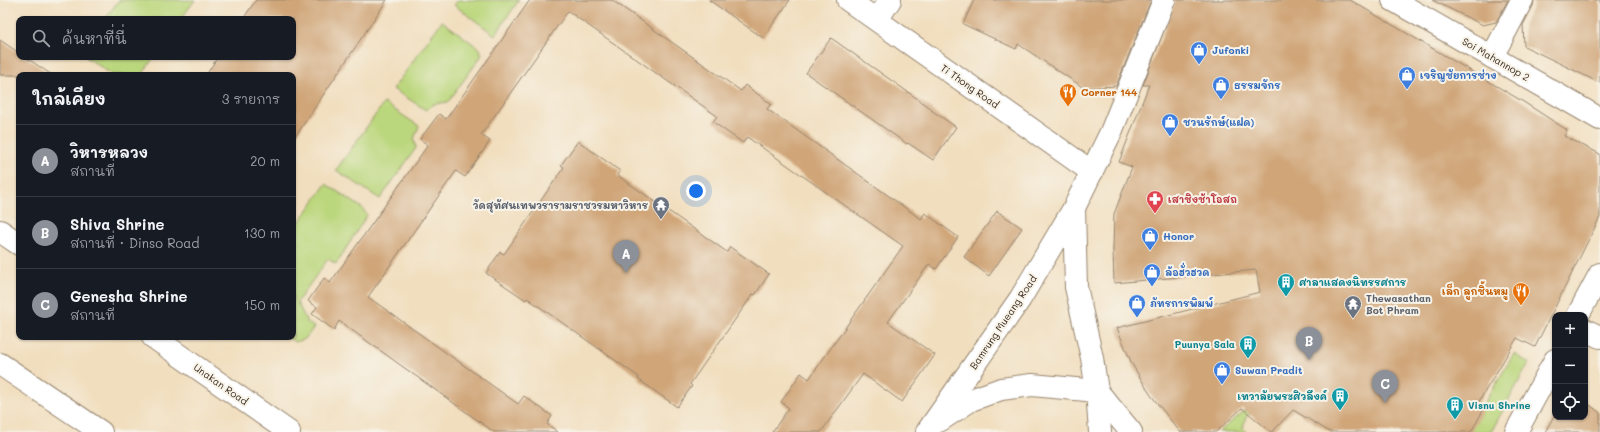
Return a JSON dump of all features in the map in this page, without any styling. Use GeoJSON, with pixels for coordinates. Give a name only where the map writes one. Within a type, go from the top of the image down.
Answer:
{"type":"FeatureCollection","features":[{"type":"Feature","properties":{"kind":"main road","name":"Ti Thong Road"},"geometry":{"type":"LineString","coordinates":[[848,0],[1092,172]]}},
{"type":"Feature","properties":{"kind":"main road"},"geometry":{"type":"LineString","coordinates":[[877,20],[890,0]]}},
{"type":"Feature","properties":{"kind":"main road","name":"Bamrung Mueang Road"},"geometry":{"type":"LineString","coordinates":[[929,430],[1020,299],[1074,208],[1111,132],[1164,0]]}},
{"type":"Feature","properties":{"kind":"main road","name":"Soi Mahannop 2"},"geometry":{"type":"LineString","coordinates":[[1393,0],[1600,119]]}},
{"type":"Feature","properties":{"kind":"main road"},"geometry":{"type":"LineString","coordinates":[[1492,57],[1522,0]]}},
{"type":"Feature","properties":{"kind":"main road","name":"Bamrung Mueang Road"},"geometry":{"type":"LineString","coordinates":[[1074,208],[1076,287],[1092,358],[1097,391],[1100,432]]}},
{"type":"Feature","properties":{"kind":"main road"},"geometry":{"type":"LineString","coordinates":[[0,231],[16,242]]}},
{"type":"Feature","properties":{"kind":"main road"},"geometry":{"type":"LineString","coordinates":[[1580,312],[1600,274]]}},
{"type":"Feature","properties":{"kind":"main road"},"geometry":{"type":"LineString","coordinates":[[1588,331],[1600,337]]}},
{"type":"Feature","properties":{"kind":"main road","name":"Unakan Road"},"geometry":{"type":"LineString","coordinates":[[157,340],[289,432]]}},
{"type":"Feature","properties":{"kind":"main road"},"geometry":{"type":"LineString","coordinates":[[1516,432],[1552,366]]}},
{"type":"Feature","properties":{"kind":"main road"},"geometry":{"type":"LineString","coordinates":[[1,367],[101,432]]}},
{"type":"Feature","properties":{"kind":"main road"},"geometry":{"type":"LineString","coordinates":[[929,430],[971,400],[1001,389],[1032,385],[1097,391],[1131,432]]}},
{"type":"Feature","properties":{"kind":"green space"},"geometry":{"type":"Polygon","coordinates":[[[119,0],[195,0],[183,16],[107,16],[119,0]]]}},
{"type":"Feature","properties":{"kind":"green space"},"geometry":{"type":"Polygon","coordinates":[[[458,0],[519,0],[495,35],[454,5],[458,0]]]}},
{"type":"Feature","properties":{"kind":"green space"},"geometry":{"type":"Polygon","coordinates":[[[442,21],[480,49],[482,55],[448,102],[434,104],[426,110],[393,89],[442,21]]]}},
{"type":"Feature","properties":{"kind":"green space"},"geometry":{"type":"Polygon","coordinates":[[[90,60],[152,60],[144,72],[108,72],[90,60]]]}},
{"type":"Feature","properties":{"kind":"green space"},"geometry":{"type":"Polygon","coordinates":[[[384,103],[419,126],[414,139],[416,148],[380,199],[336,170],[384,103]]]}},
{"type":"Feature","properties":{"kind":"green space"},"geometry":{"type":"Polygon","coordinates":[[[326,184],[361,207],[367,215],[336,264],[328,259],[297,302],[307,322],[314,327],[305,339],[295,342],[292,340],[296,340],[296,227],[326,184]]]}},
{"type":"Feature","properties":{"kind":"green space"},"geometry":{"type":"Polygon","coordinates":[[[1514,354],[1529,363],[1491,432],[1467,432],[1514,354]]]}},
{"type":"Feature","properties":{"kind":"green space"},"geometry":{"type":"Polygon","coordinates":[[[1275,391],[1246,417],[1243,428],[1246,432],[1219,432],[1255,402],[1275,391]]]}},
{"type":"Feature","properties":{"kind":"building"},"geometry":{"type":"Polygon","coordinates":[[[256,0],[387,0],[296,136],[296,72],[208,72],[216,60],[296,60],[296,16],[245,16],[256,0]]]}},
{"type":"Feature","properties":{"kind":"building"},"geometry":{"type":"Polygon","coordinates":[[[530,0],[612,0],[741,91],[745,85],[771,104],[767,109],[921,219],[925,213],[958,237],[936,269],[929,264],[888,322],[935,355],[902,402],[863,374],[821,432],[772,432],[789,408],[781,402],[801,373],[809,379],[903,246],[747,137],[743,143],[713,122],[717,116],[568,11],[481,135],[490,141],[465,177],[456,171],[368,297],[518,404],[524,396],[552,416],[547,424],[558,432],[494,432],[339,321],[334,330],[312,314],[317,307],[308,301],[324,278],[330,283],[428,145],[420,139],[439,114],[446,119],[530,0]]]}},
{"type":"Feature","properties":{"kind":"building"},"geometry":{"type":"Polygon","coordinates":[[[709,0],[790,0],[763,38],[709,0]]]}},
{"type":"Feature","properties":{"kind":"building"},"geometry":{"type":"Polygon","coordinates":[[[974,0],[1151,0],[1116,86],[1084,88],[1018,44],[1016,49],[963,24],[974,0]]]}},
{"type":"Feature","properties":{"kind":"building"},"geometry":{"type":"Polygon","coordinates":[[[1176,0],[1350,0],[1522,101],[1567,130],[1564,136],[1600,154],[1600,217],[1535,347],[1517,338],[1478,403],[1485,407],[1471,432],[1330,432],[1293,410],[1271,432],[1242,408],[1216,432],[1180,432],[1150,394],[1132,364],[1117,328],[1260,292],[1256,270],[1114,283],[1114,214],[1132,167],[1119,162],[1149,85],[1143,85],[1176,0]]]}},
{"type":"Feature","properties":{"kind":"building"},"geometry":{"type":"Polygon","coordinates":[[[1432,0],[1508,0],[1496,22],[1483,25],[1432,0]]]}},
{"type":"Feature","properties":{"kind":"building"},"geometry":{"type":"Polygon","coordinates":[[[1534,0],[1600,0],[1600,83],[1524,46],[1523,25],[1533,6],[1534,0]]]}},
{"type":"Feature","properties":{"kind":"building"},"geometry":{"type":"Polygon","coordinates":[[[831,38],[956,127],[933,160],[908,143],[907,144],[806,73],[831,38]]]}},
{"type":"Feature","properties":{"kind":"building"},"geometry":{"type":"Polygon","coordinates":[[[0,40],[16,51],[16,60],[30,60],[48,72],[16,72],[16,75],[0,75],[0,40]]]}},
{"type":"Feature","properties":{"kind":"building"},"geometry":{"type":"Polygon","coordinates":[[[578,141],[620,171],[617,175],[727,252],[730,247],[769,274],[755,295],[753,294],[690,384],[692,386],[677,407],[638,379],[639,377],[527,298],[526,300],[486,273],[500,252],[504,254],[564,167],[561,165],[578,141]]]}},
{"type":"Feature","properties":{"kind":"building"},"geometry":{"type":"Polygon","coordinates":[[[997,211],[1022,228],[989,276],[964,257],[997,211]]]}},
{"type":"Feature","properties":{"kind":"building"},"geometry":{"type":"Polygon","coordinates":[[[1588,403],[1600,413],[1600,432],[1545,432],[1552,419],[1588,420],[1588,403]]]}},
{"type":"Feature","properties":{"kind":"place","name":"Jufonki"},"geometry":{"type":"Point","coordinates":[1199,65]}},
{"type":"Feature","properties":{"kind":"place","name":"เจริญชัยการช่าง"},"geometry":{"type":"Point","coordinates":[1407,90]}},
{"type":"Feature","properties":{"kind":"place","name":"ธรรมจักร"},"geometry":{"type":"Point","coordinates":[1221,100]}},
{"type":"Feature","properties":{"kind":"place","name":"Corner 144"},"geometry":{"type":"Point","coordinates":[1068,107]}},
{"type":"Feature","properties":{"kind":"place","name":"ชวนรักษ์(แฝด)"},"geometry":{"type":"Point","coordinates":[1170,137]}},
{"type":"Feature","properties":{"kind":"place","name":"เสาชิงช้าโอสถ"},"geometry":{"type":"Point","coordinates":[1155,214]}},
{"type":"Feature","properties":{"kind":"place","name":"วัดสุทัศนเทพวรารามราชวรมหาวิหาร"},"geometry":{"type":"Point","coordinates":[661,220]}},
{"type":"Feature","properties":{"kind":"place","name":"Honor"},"geometry":{"type":"Point","coordinates":[1150,251]}},
{"type":"Feature","properties":{"kind":"place","name":"วิหารหลวง"},"geometry":{"type":"Point","coordinates":[626,273]}},
{"type":"Feature","properties":{"kind":"place","name":"ล้อฮั่วฮวด"},"geometry":{"type":"Point","coordinates":[1152,287]}},
{"type":"Feature","properties":{"kind":"place","name":"ศาลาแสดงนิทรรศการ"},"geometry":{"type":"Point","coordinates":[1286,297]}},
{"type":"Feature","properties":{"kind":"place","name":"เล็ก ลูกชิ้นหมู"},"geometry":{"type":"Point","coordinates":[1521,306]}},
{"type":"Feature","properties":{"kind":"place","name":"ภัทรการพิมพ์"},"geometry":{"type":"Point","coordinates":[1137,318]}},
{"type":"Feature","properties":{"kind":"place","name":"Thewasathan Bot Phram"},"geometry":{"type":"Point","coordinates":[1353,319]}},
{"type":"Feature","properties":{"kind":"place","name":"Puunya Sala"},"geometry":{"type":"Point","coordinates":[1248,359]}},
{"type":"Feature","properties":{"kind":"place","name":"Shiva Shrine"},"geometry":{"type":"Point","coordinates":[1309,360]}},
{"type":"Feature","properties":{"kind":"place","name":"Suwan Pradit"},"geometry":{"type":"Point","coordinates":[1222,385]}},
{"type":"Feature","properties":{"kind":"place","name":"Genesha Shrine"},"geometry":{"type":"Point","coordinates":[1385,403]}},
{"type":"Feature","properties":{"kind":"place","name":"เทวาลัยพระศิวลึงค์"},"geometry":{"type":"Point","coordinates":[1340,411]}},
{"type":"Feature","properties":{"kind":"place","name":"Visnu Shrine"},"geometry":{"type":"Point","coordinates":[1455,420]}}]}
